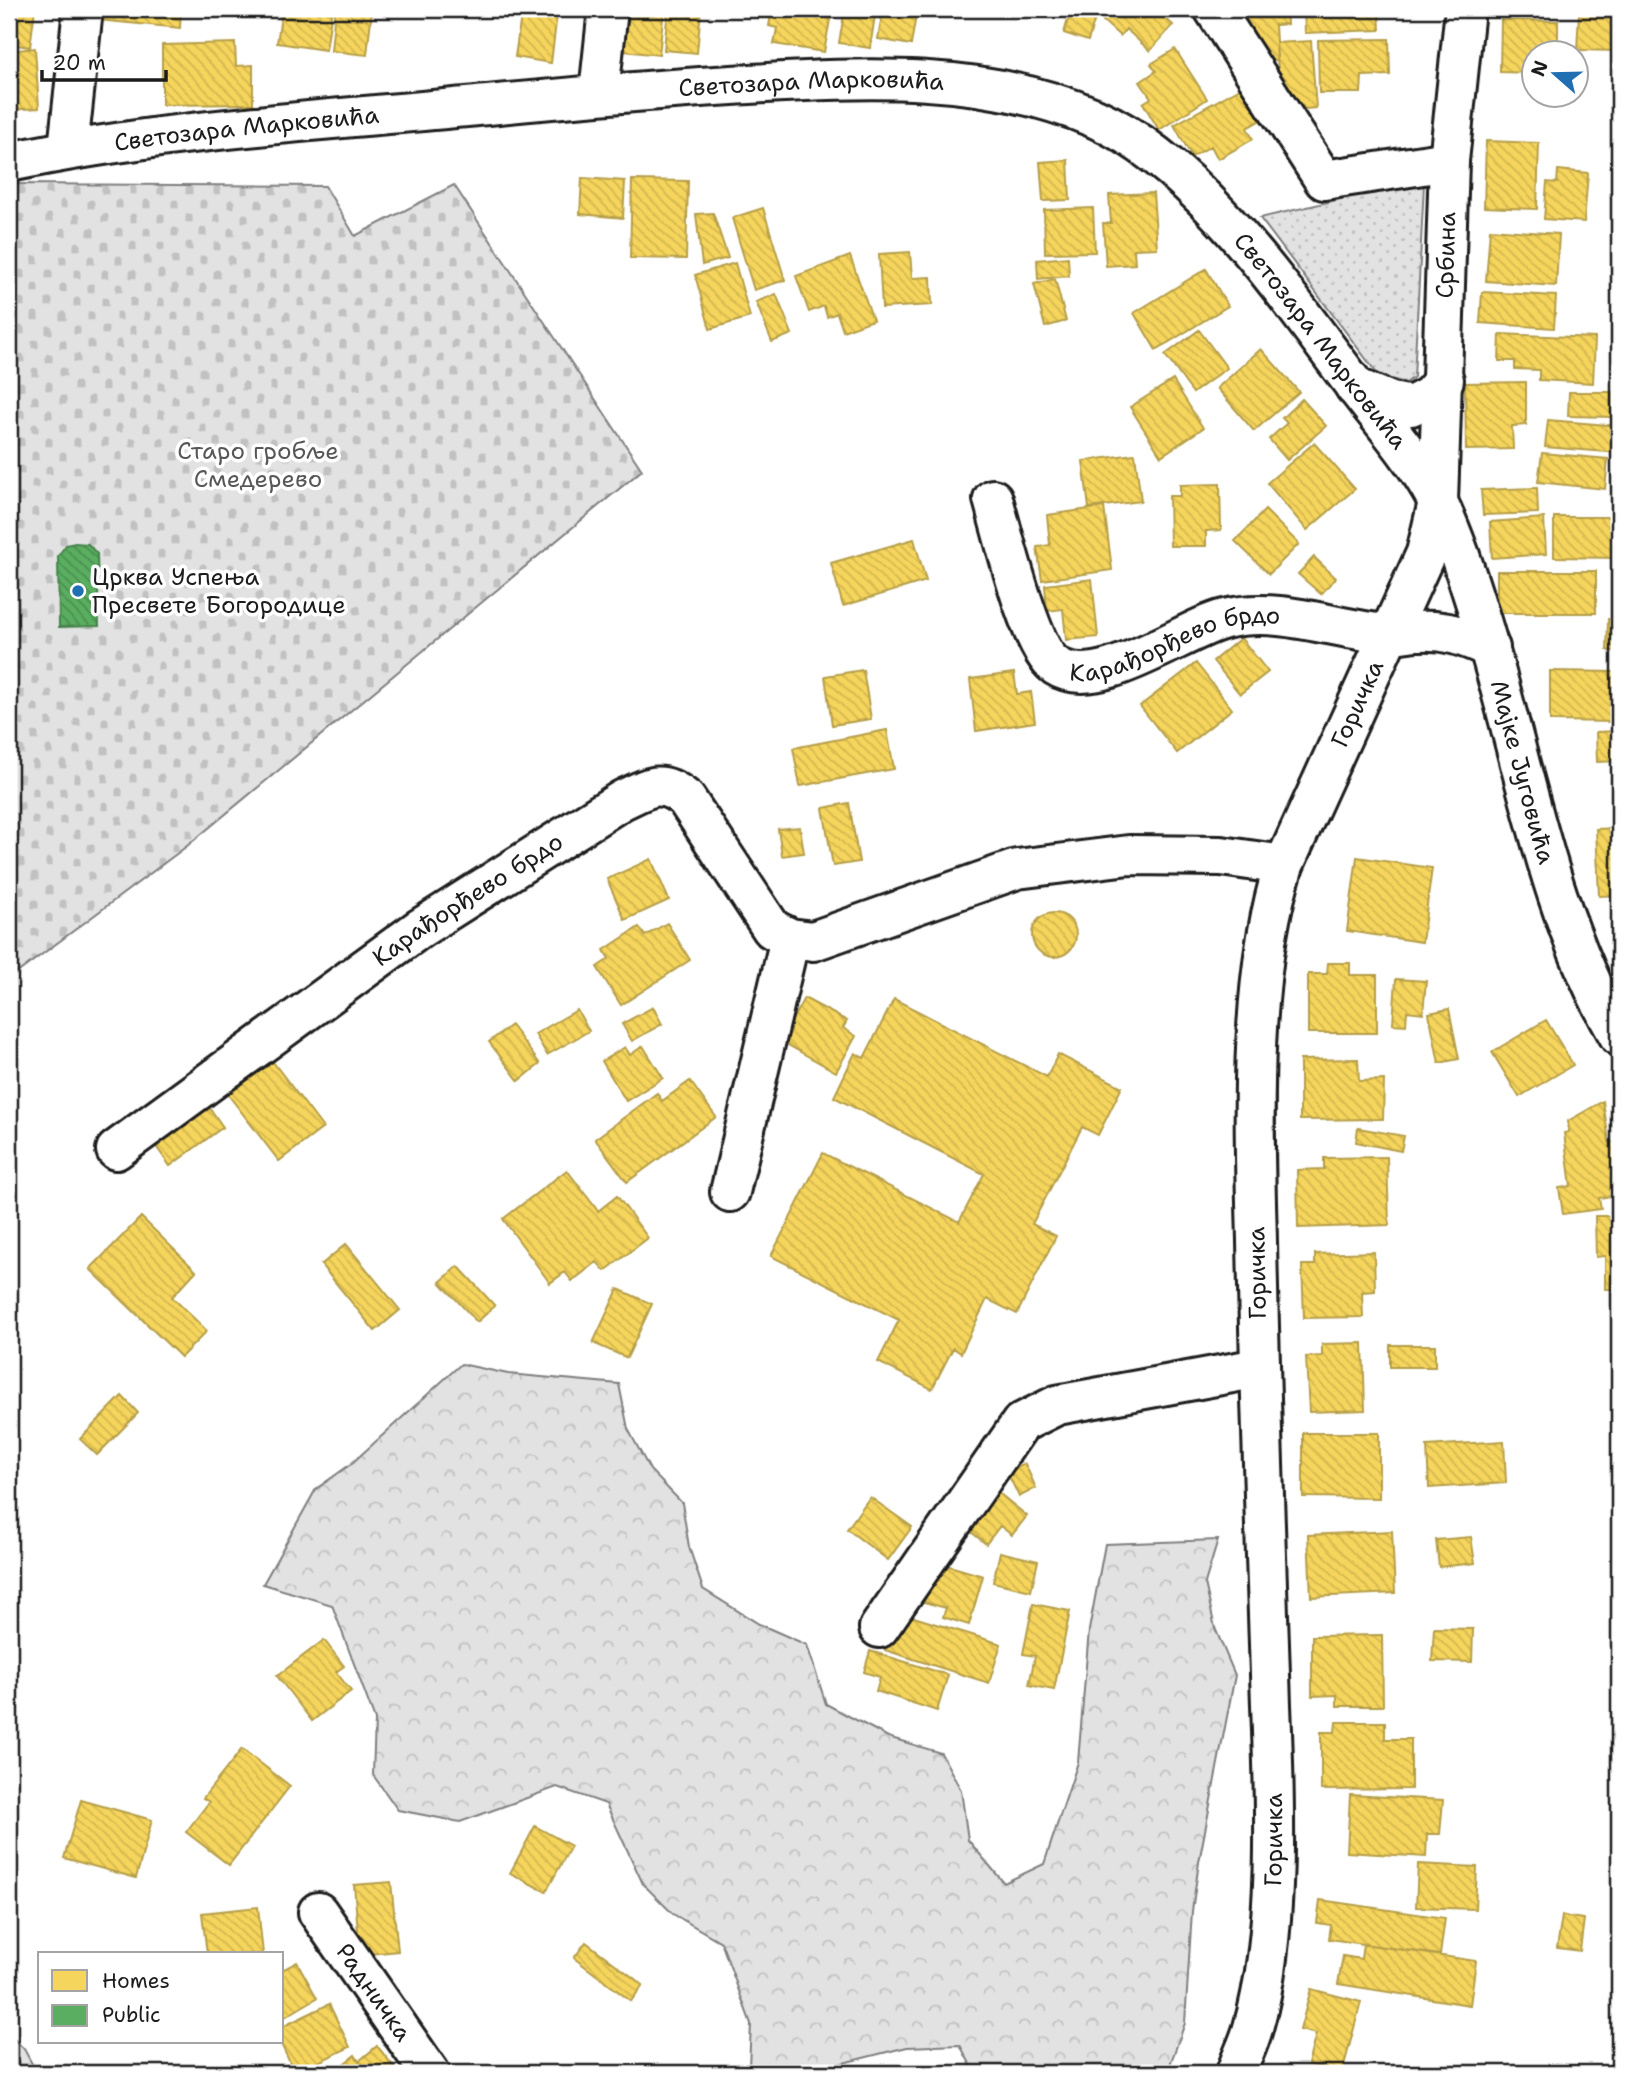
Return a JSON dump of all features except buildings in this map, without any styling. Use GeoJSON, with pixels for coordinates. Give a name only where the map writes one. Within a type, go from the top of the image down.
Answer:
{"type":"FeatureCollection","features":[{"type":"Feature","properties":{"kind":"street"},"geometry":{"type":"LineString","coordinates":[[68,149],[83,9]]}},
{"type":"Feature","properties":{"kind":"street"},"geometry":{"type":"LineString","coordinates":[[599,93],[608,9]]}},
{"type":"Feature","properties":{"kind":"street"},"geometry":{"type":"LineString","coordinates":[[1214,9],[1324,180],[1448,161]]}},
{"type":"Feature","properties":{"kind":"street","name":"Србина"},"geometry":{"type":"LineString","coordinates":[[1438,502],[1444,380],[1448,161],[1465,9]]}},
{"type":"Feature","properties":{"kind":"street","name":"Светозара Марковића"},"geometry":{"type":"LineString","coordinates":[[9,162],[68,149],[599,93],[783,82],[922,78],[1041,99],[1096,119],[1125,134],[1164,163],[1219,216],[1260,261],[1415,463],[1438,502]]}},
{"type":"Feature","properties":{"kind":"street"},"geometry":{"type":"LineString","coordinates":[[1355,387],[1411,407],[1430,396],[1444,380]]}},
{"type":"Feature","properties":{"kind":"street","name":"Карађорђево брдо"},"geometry":{"type":"LineString","coordinates":[[993,499],[1035,639],[1054,665],[1068,672],[1096,671],[1140,658],[1221,620],[1254,613],[1390,634]]}},
{"type":"Feature","properties":{"kind":"street","name":"Горичка"},"geometry":{"type":"LineString","coordinates":[[1236,2073],[1253,2029],[1263,1983],[1270,1916],[1273,1761],[1259,1368],[1255,1155],[1259,1015],[1272,900],[1284,865],[1426,553],[1438,502]]}},
{"type":"Feature","properties":{"kind":"street","name":"Мајке Југовића"},"geometry":{"type":"LineString","coordinates":[[1438,502],[1461,559],[1490,648],[1571,934],[1597,997],[1619,1037]]}},
{"type":"Feature","properties":{"kind":"street"},"geometry":{"type":"LineString","coordinates":[[1390,634],[1448,631],[1490,648]]}},
{"type":"Feature","properties":{"kind":"street","name":"Карађорђево брдо"},"geometry":{"type":"LineString","coordinates":[[116,1150],[419,929],[622,800],[655,785],[672,788],[686,799],[772,929],[790,938]]}},
{"type":"Feature","properties":{"kind":"street"},"geometry":{"type":"LineString","coordinates":[[730,1192],[790,938],[813,941],[1017,869],[1129,855],[1221,856],[1284,865]]}},
{"type":"Feature","properties":{"kind":"street"},"geometry":{"type":"LineString","coordinates":[[879,1628],[1021,1423],[1057,1405],[1259,1368]]}},
{"type":"Feature","properties":{"kind":"street","name":"Радничка"},"geometry":{"type":"LineString","coordinates":[[318,1912],[430,2073]]}},
{"type":"Feature","properties":{"kind":"green space"},"geometry":{"type":"Polygon","coordinates":[[[1414,182],[1424,184],[1414,377],[1406,383],[1379,376],[1260,218],[1414,182]]]}},
{"type":"Feature","properties":{"kind":"green space","name":"Старо гробље Смедерево"},"geometry":{"type":"Polygon","coordinates":[[[9,184],[325,186],[355,236],[454,185],[642,470],[187,846],[9,979],[9,184]]]}},
{"type":"Feature","properties":{"kind":"green space"},"geometry":{"type":"Polygon","coordinates":[[[461,1364],[508,1374],[619,1384],[628,1429],[650,1470],[682,1503],[689,1547],[703,1589],[759,1624],[807,1645],[826,1704],[888,1737],[941,1753],[961,1790],[968,1840],[1004,1883],[1044,1864],[1078,1762],[1089,1630],[1105,1544],[1218,1540],[1205,1583],[1215,1628],[1235,1675],[1199,1862],[1192,1911],[1185,2023],[1167,2073],[975,2073],[960,2045],[907,2047],[835,2065],[749,2067],[751,2024],[721,1942],[673,1914],[643,1884],[606,1804],[557,1787],[460,1822],[398,1810],[373,1775],[375,1720],[332,1605],[263,1584],[316,1489],[351,1464],[461,1364]]]}},
{"type":"Feature","properties":{"kind":"green space"},"geometry":{"type":"Polygon","coordinates":[[[9,2034],[24,2049],[37,2073],[9,2073],[9,2034]]]}},
{"type":"Feature","properties":{"kind":"place","name":"Црква Успења Пресвете Богородице"},"geometry":{"type":"Point","coordinates":[78,591]}}]}
